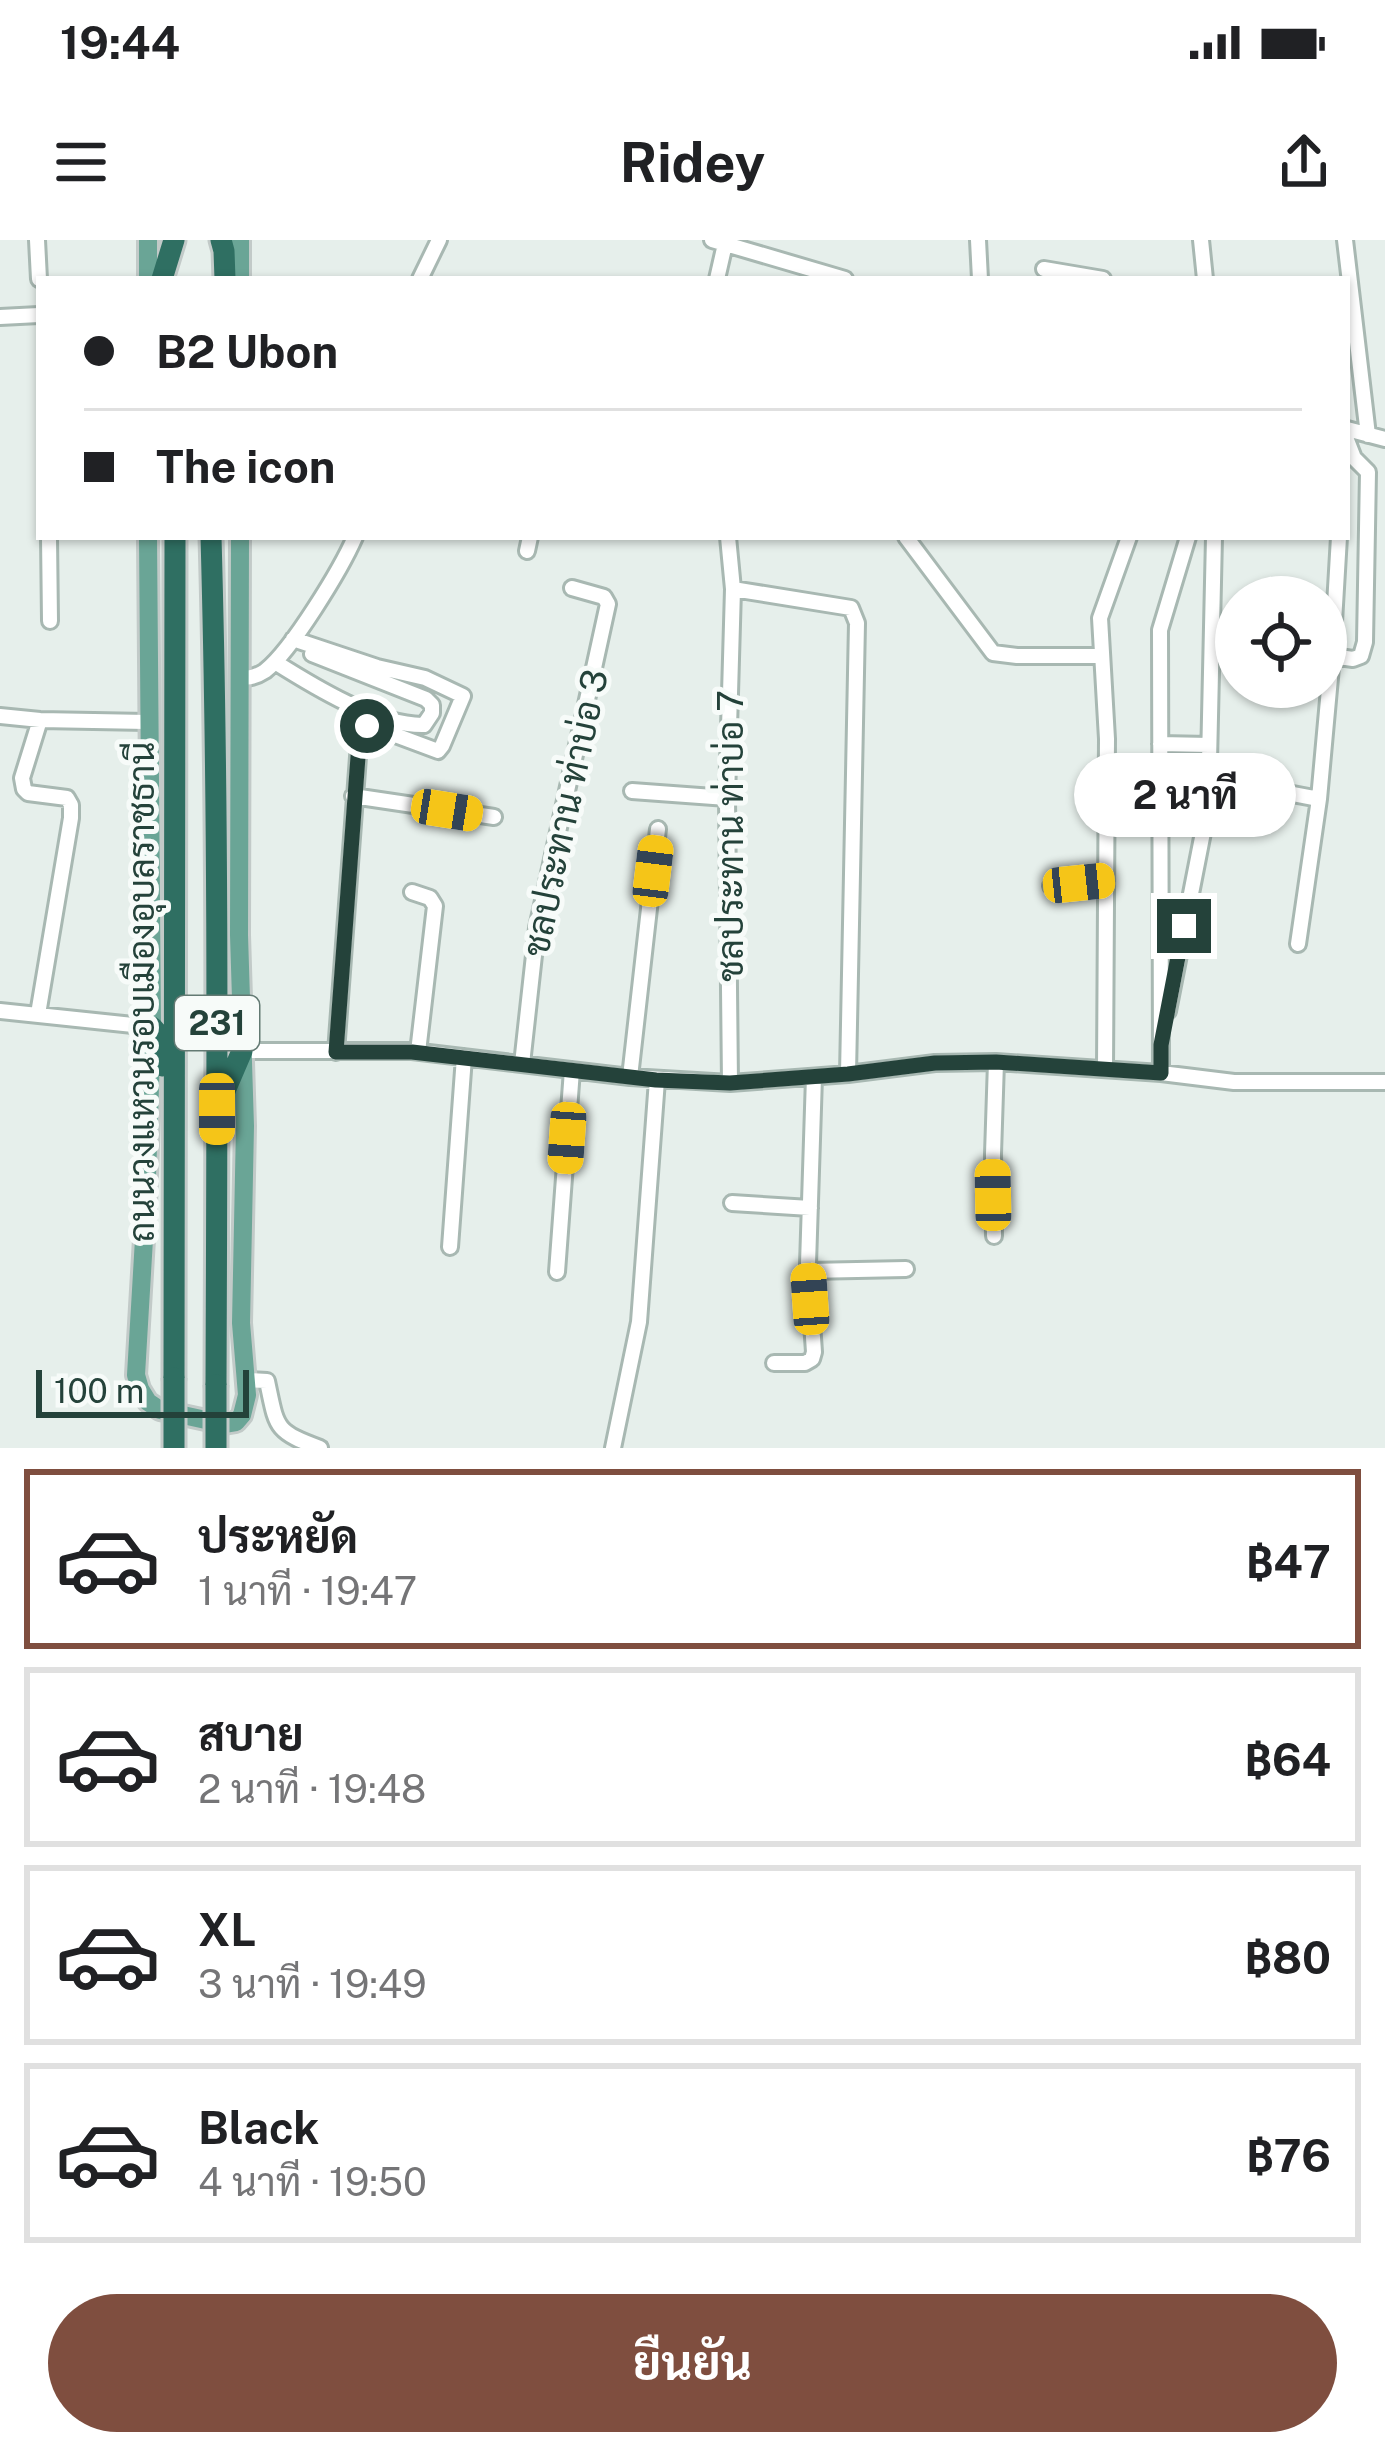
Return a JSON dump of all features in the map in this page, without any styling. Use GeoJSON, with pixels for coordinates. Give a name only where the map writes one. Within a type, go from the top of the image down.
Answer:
{"type":"FeatureCollection","features":[{"type":"Feature","properties":{"kind":"highway"},"geometry":{"type":"LineString","coordinates":[[163,276],[175,240]]}},
{"type":"Feature","properties":{"kind":"highway"},"geometry":{"type":"LineString","coordinates":[[175,240],[176,276]]}},
{"type":"Feature","properties":{"kind":"highway"},"geometry":{"type":"LineString","coordinates":[[210,276],[211,240]]}},
{"type":"Feature","properties":{"kind":"highway"},"geometry":{"type":"LineString","coordinates":[[221,240],[225,276]]}},
{"type":"Feature","properties":{"kind":"highway","name":"ถนนวงแหวนรอบเมืองอุบลราชธานี"},"geometry":{"type":"LineString","coordinates":[[174,1448],[175,540]]}},
{"type":"Feature","properties":{"kind":"highway","name":"ถนนวงแหวนรอบเมืองอุบลราชธานี"},"geometry":{"type":"LineString","coordinates":[[211,540],[216,1448]]}},
{"type":"Feature","properties":{"kind":"highway"},"geometry":{"type":"LineString","coordinates":[[152,1027],[158,1034],[164,1083],[174,1107]]}},
{"type":"Feature","properties":{"kind":"highway"},"geometry":{"type":"LineString","coordinates":[[217,1109],[242,1051]]}},
{"type":"Feature","properties":{"kind":"main road"},"geometry":{"type":"LineString","coordinates":[[148,240],[148,276]]}},
{"type":"Feature","properties":{"kind":"main road"},"geometry":{"type":"LineString","coordinates":[[240,240],[240,276]]}},
{"type":"Feature","properties":{"kind":"main road"},"geometry":{"type":"LineString","coordinates":[[148,540],[152,1027],[136,1375],[148,1402],[160,1409],[224,1424],[242,1415],[247,1394],[241,1323],[245,1126],[240,540]]}},
{"type":"Feature","properties":{"kind":"street"},"geometry":{"type":"LineString","coordinates":[[37,240],[39,276]]}},
{"type":"Feature","properties":{"kind":"street"},"geometry":{"type":"LineString","coordinates":[[422,276],[440,240]]}},
{"type":"Feature","properties":{"kind":"street"},"geometry":{"type":"LineString","coordinates":[[978,240],[980,276]]}},
{"type":"Feature","properties":{"kind":"street"},"geometry":{"type":"LineString","coordinates":[[1201,240],[1205,276]]}},
{"type":"Feature","properties":{"kind":"street"},"geometry":{"type":"LineString","coordinates":[[1346,240],[1368,435]]}},
{"type":"Feature","properties":{"kind":"street"},"geometry":{"type":"LineString","coordinates":[[717,276],[719,242],[815,275]]}},
{"type":"Feature","properties":{"kind":"street"},"geometry":{"type":"LineString","coordinates":[[1044,269],[1085,276]]}},
{"type":"Feature","properties":{"kind":"street"},"geometry":{"type":"LineString","coordinates":[[0,317],[36,316]]}},
{"type":"Feature","properties":{"kind":"street"},"geometry":{"type":"LineString","coordinates":[[1350,430],[1385,439]]}},
{"type":"Feature","properties":{"kind":"street"},"geometry":{"type":"LineString","coordinates":[[1347,658],[1361,656],[1365,642],[1368,472],[1350,465]]}},
{"type":"Feature","properties":{"kind":"street"},"geometry":{"type":"LineString","coordinates":[[49,540],[50,621]]}},
{"type":"Feature","properties":{"kind":"street"},"geometry":{"type":"LineString","coordinates":[[238,678],[251,679],[291,642],[354,540]]}},
{"type":"Feature","properties":{"kind":"street","name":"ชลประทาน ท่าบ่อ 7"},"geometry":{"type":"LineString","coordinates":[[728,540],[733,589],[727,797],[730,1083]]}},
{"type":"Feature","properties":{"kind":"street"},"geometry":{"type":"LineString","coordinates":[[908,540],[992,653],[1102,656]]}},
{"type":"Feature","properties":{"kind":"street"},"geometry":{"type":"LineString","coordinates":[[1106,1069],[1107,740],[1100,618],[1128,540]]}},
{"type":"Feature","properties":{"kind":"street"},"geometry":{"type":"LineString","coordinates":[[1161,1073],[1160,630],[1187,540]]}},
{"type":"Feature","properties":{"kind":"street"},"geometry":{"type":"LineString","coordinates":[[1161,1045],[1208,807],[1214,540]]}},
{"type":"Feature","properties":{"kind":"street"},"geometry":{"type":"LineString","coordinates":[[1337,576],[1339,540]]}},
{"type":"Feature","properties":{"kind":"street","name":"ชลประทาน ท่าบ่อ 3"},"geometry":{"type":"LineString","coordinates":[[522,1064],[537,928],[608,604],[604,597],[572,588]]}},
{"type":"Feature","properties":{"kind":"street"},"geometry":{"type":"LineString","coordinates":[[733,589],[851,608],[857,623],[848,1074]]}},
{"type":"Feature","properties":{"kind":"street"},"geometry":{"type":"LineString","coordinates":[[274,662],[334,698],[409,725],[428,721],[432,705],[426,699],[291,642]]}},
{"type":"Feature","properties":{"kind":"street"},"geometry":{"type":"LineString","coordinates":[[291,642],[425,678],[463,696],[438,751],[371,726],[360,730],[336,1052]]}},
{"type":"Feature","properties":{"kind":"street"},"geometry":{"type":"LineString","coordinates":[[1298,944],[1327,708]]}},
{"type":"Feature","properties":{"kind":"street"},"geometry":{"type":"LineString","coordinates":[[0,716],[148,722]]}},
{"type":"Feature","properties":{"kind":"street"},"geometry":{"type":"LineString","coordinates":[[38,1014],[71,818],[67,798],[23,789],[22,778],[40,720]]}},
{"type":"Feature","properties":{"kind":"street"},"geometry":{"type":"LineString","coordinates":[[1160,744],[1209,745]]}},
{"type":"Feature","properties":{"kind":"street"},"geometry":{"type":"LineString","coordinates":[[1208,778],[1319,799]]}},
{"type":"Feature","properties":{"kind":"street"},"geometry":{"type":"LineString","coordinates":[[632,791],[727,797]]}},
{"type":"Feature","properties":{"kind":"street"},"geometry":{"type":"LineString","coordinates":[[353,796],[494,818]]}},
{"type":"Feature","properties":{"kind":"street"},"geometry":{"type":"LineString","coordinates":[[630,1077],[658,829]]}},
{"type":"Feature","properties":{"kind":"street"},"geometry":{"type":"LineString","coordinates":[[1051,886],[1106,880]]}},
{"type":"Feature","properties":{"kind":"street"},"geometry":{"type":"LineString","coordinates":[[412,892],[430,898],[435,906],[418,1052]]}},
{"type":"Feature","properties":{"kind":"street"},"geometry":{"type":"LineString","coordinates":[[0,1011],[152,1027]]}},
{"type":"Feature","properties":{"kind":"street"},"geometry":{"type":"LineString","coordinates":[[242,1051],[418,1052],[656,1080],[730,1083],[935,1063],[996,1062],[1234,1082],[1385,1082]]}},
{"type":"Feature","properties":{"kind":"street"},"geometry":{"type":"LineString","coordinates":[[450,1246],[464,1057]]}},
{"type":"Feature","properties":{"kind":"street"},"geometry":{"type":"LineString","coordinates":[[994,1236],[996,1062]]}},
{"type":"Feature","properties":{"kind":"street"},"geometry":{"type":"LineString","coordinates":[[556,1272],[572,1070]]}},
{"type":"Feature","properties":{"kind":"street"},"geometry":{"type":"LineString","coordinates":[[774,1363],[805,1363],[814,1352],[808,1271],[814,1077]]}},
{"type":"Feature","properties":{"kind":"street"},"geometry":{"type":"LineString","coordinates":[[613,1448],[639,1322],[656,1080]]}},
{"type":"Feature","properties":{"kind":"street"},"geometry":{"type":"LineString","coordinates":[[732,1202],[810,1208]]}},
{"type":"Feature","properties":{"kind":"street"},"geometry":{"type":"LineString","coordinates":[[808,1271],[906,1269]]}},
{"type":"Feature","properties":{"kind":"street"},"geometry":{"type":"LineString","coordinates":[[246,1380],[267,1381],[276,1423],[294,1438],[320,1448]]}},
{"type":"Feature","properties":{"kind":"route"},"geometry":{"type":"LineString","coordinates":[[367,726],[360,730],[353,796],[336,1052],[412,1052],[656,1080],[730,1083],[935,1063],[996,1062],[1161,1073],[1161,1045],[1184,926]]}}]}
